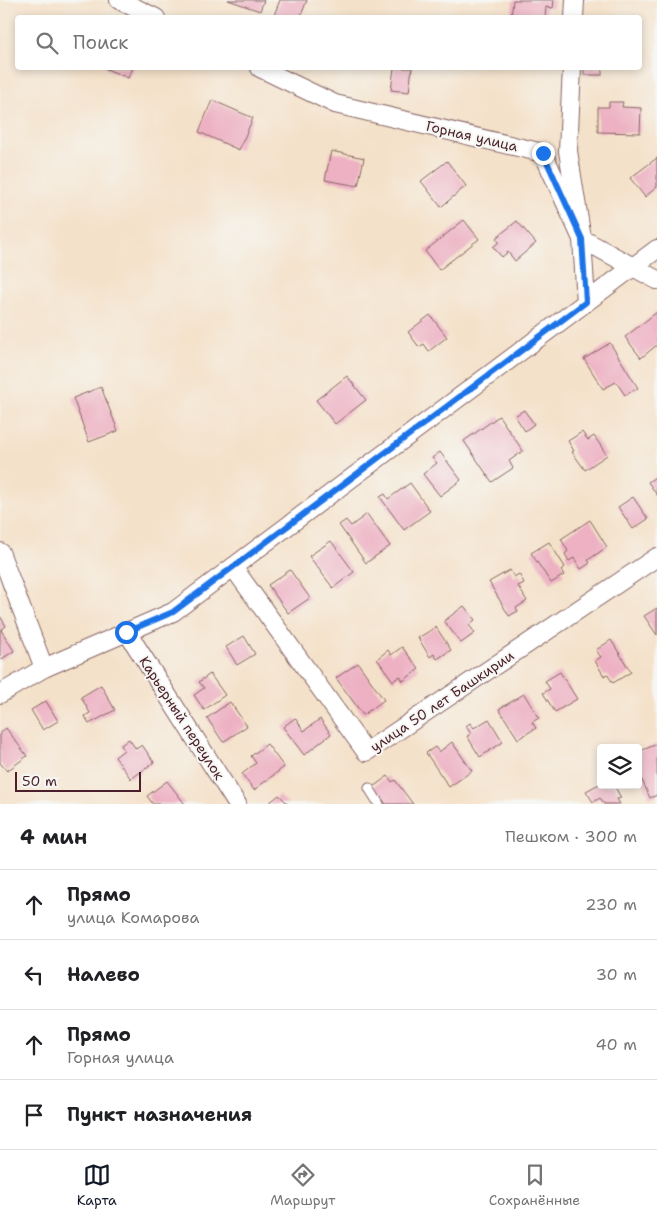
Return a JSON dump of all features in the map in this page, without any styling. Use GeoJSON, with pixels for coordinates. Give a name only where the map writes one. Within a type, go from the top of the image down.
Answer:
{"type":"FeatureCollection","features":[{"type":"Feature","properties":{"kind":"street"},"geometry":{"type":"LineString","coordinates":[[119,0],[150,15]]}},
{"type":"Feature","properties":{"kind":"street"},"geometry":{"type":"LineString","coordinates":[[574,15],[575,0]]}},
{"type":"Feature","properties":{"kind":"street","name":"Горная улица"},"geometry":{"type":"LineString","coordinates":[[264,70],[335,104],[543,153],[582,239]]}},
{"type":"Feature","properties":{"kind":"street"},"geometry":{"type":"LineString","coordinates":[[572,70],[568,151],[582,239],[586,302]]}},
{"type":"Feature","properties":{"kind":"street"},"geometry":{"type":"LineString","coordinates":[[582,239],[657,280]]}},
{"type":"Feature","properties":{"kind":"street"},"geometry":{"type":"LineString","coordinates":[[0,694],[44,668],[173,612],[657,249]]}},
{"type":"Feature","properties":{"kind":"street"},"geometry":{"type":"LineString","coordinates":[[0,552],[44,668]]}},
{"type":"Feature","properties":{"kind":"street","name":"улица 50 лет Башкирии"},"geometry":{"type":"LineString","coordinates":[[233,567],[366,752],[657,557]]}},
{"type":"Feature","properties":{"kind":"street","name":"Карьерный переулок"},"geometry":{"type":"LineString","coordinates":[[126,632],[237,804]]}},
{"type":"Feature","properties":{"kind":"lane"},"geometry":{"type":"LineString","coordinates":[[369,788],[379,804]]}},
{"type":"Feature","properties":{"kind":"building"},"geometry":{"type":"Polygon","coordinates":[[[228,0],[264,0],[260,11],[228,0]]]}},
{"type":"Feature","properties":{"kind":"building"},"geometry":{"type":"Polygon","coordinates":[[[280,0],[307,0],[301,15],[274,15],[280,0]]]}},
{"type":"Feature","properties":{"kind":"building"},"geometry":{"type":"Polygon","coordinates":[[[513,0],[554,0],[553,8],[546,7],[545,15],[511,15],[513,0]]]}},
{"type":"Feature","properties":{"kind":"building"},"geometry":{"type":"Polygon","coordinates":[[[109,70],[132,70],[128,78],[109,70]]]}},
{"type":"Feature","properties":{"kind":"building"},"geometry":{"type":"Polygon","coordinates":[[[394,70],[412,70],[409,92],[391,90],[394,70]]]}},
{"type":"Feature","properties":{"kind":"building"},"geometry":{"type":"Polygon","coordinates":[[[584,70],[602,70],[602,75],[584,75],[584,70]]]}},
{"type":"Feature","properties":{"kind":"building"},"geometry":{"type":"Polygon","coordinates":[[[212,100],[253,118],[239,150],[199,132],[212,100]]]}},
{"type":"Feature","properties":{"kind":"building"},"geometry":{"type":"Polygon","coordinates":[[[609,102],[623,102],[622,107],[641,108],[640,133],[598,132],[598,107],[609,107],[609,102]]]}},
{"type":"Feature","properties":{"kind":"building"},"geometry":{"type":"Polygon","coordinates":[[[331,151],[364,158],[358,186],[325,180],[331,151]]]}},
{"type":"Feature","properties":{"kind":"building"},"geometry":{"type":"Polygon","coordinates":[[[657,158],[657,187],[645,197],[630,178],[657,158]]]}},
{"type":"Feature","properties":{"kind":"building"},"geometry":{"type":"Polygon","coordinates":[[[447,161],[466,186],[441,207],[421,181],[447,161]]]}},
{"type":"Feature","properties":{"kind":"building"},"geometry":{"type":"Polygon","coordinates":[[[464,220],[479,239],[439,270],[425,251],[464,220]]]}},
{"type":"Feature","properties":{"kind":"building"},"geometry":{"type":"Polygon","coordinates":[[[517,221],[536,243],[515,261],[508,252],[502,257],[493,247],[499,242],[496,238],[517,221]]]}},
{"type":"Feature","properties":{"kind":"building"},"geometry":{"type":"Polygon","coordinates":[[[657,312],[657,345],[641,358],[625,337],[657,312]]]}},
{"type":"Feature","properties":{"kind":"building"},"geometry":{"type":"Polygon","coordinates":[[[430,315],[447,337],[429,351],[424,344],[419,347],[408,332],[430,315]]]}},
{"type":"Feature","properties":{"kind":"building"},"geometry":{"type":"Polygon","coordinates":[[[610,343],[638,388],[625,395],[616,382],[603,389],[584,359],[610,343]]]}},
{"type":"Feature","properties":{"kind":"building"},"geometry":{"type":"Polygon","coordinates":[[[347,376],[366,400],[335,424],[316,400],[347,376]]]}},
{"type":"Feature","properties":{"kind":"building"},"geometry":{"type":"Polygon","coordinates":[[[101,387],[118,431],[89,442],[73,398],[101,387]]]}},
{"type":"Feature","properties":{"kind":"building"},"geometry":{"type":"Polygon","coordinates":[[[524,410],[534,424],[525,431],[515,416],[524,410]]]}},
{"type":"Feature","properties":{"kind":"building"},"geometry":{"type":"Polygon","coordinates":[[[499,416],[523,451],[509,461],[513,468],[492,482],[464,441],[499,416]]]}},
{"type":"Feature","properties":{"kind":"building"},"geometry":{"type":"Polygon","coordinates":[[[582,432],[588,440],[594,436],[607,455],[585,470],[572,452],[574,451],[568,441],[582,432]]]}},
{"type":"Feature","properties":{"kind":"building"},"geometry":{"type":"Polygon","coordinates":[[[440,452],[461,480],[440,496],[423,474],[437,463],[432,458],[440,452]]]}},
{"type":"Feature","properties":{"kind":"building"},"geometry":{"type":"Polygon","coordinates":[[[657,476],[657,495],[648,482],[657,476]]]}},
{"type":"Feature","properties":{"kind":"building"},"geometry":{"type":"Polygon","coordinates":[[[410,483],[430,511],[404,530],[380,497],[385,494],[388,499],[410,483]]]}},
{"type":"Feature","properties":{"kind":"building"},"geometry":{"type":"Polygon","coordinates":[[[633,497],[648,519],[633,529],[618,507],[633,497]]]}},
{"type":"Feature","properties":{"kind":"building"},"geometry":{"type":"Polygon","coordinates":[[[367,514],[390,546],[366,563],[339,525],[346,520],[351,526],[367,514]]]}},
{"type":"Feature","properties":{"kind":"building"},"geometry":{"type":"Polygon","coordinates":[[[590,520],[607,547],[588,560],[590,563],[581,569],[574,558],[569,561],[565,554],[568,551],[561,539],[590,520]]]}},
{"type":"Feature","properties":{"kind":"building"},"geometry":{"type":"Polygon","coordinates":[[[331,541],[354,572],[333,588],[309,556],[331,541]]]}},
{"type":"Feature","properties":{"kind":"building"},"geometry":{"type":"Polygon","coordinates":[[[549,542],[565,567],[561,570],[564,575],[551,583],[531,553],[549,542]]]}},
{"type":"Feature","properties":{"kind":"building"},"geometry":{"type":"Polygon","coordinates":[[[290,570],[310,598],[288,613],[268,585],[290,570]]]}},
{"type":"Feature","properties":{"kind":"building"},"geometry":{"type":"Polygon","coordinates":[[[510,570],[514,577],[519,574],[524,583],[518,586],[527,601],[516,608],[518,611],[509,616],[489,582],[510,570]]]}},
{"type":"Feature","properties":{"kind":"building"},"geometry":{"type":"Polygon","coordinates":[[[464,606],[475,620],[469,625],[475,633],[461,643],[444,621],[464,606]]]}},
{"type":"Feature","properties":{"kind":"building"},"geometry":{"type":"Polygon","coordinates":[[[657,608],[657,635],[644,616],[657,608]]]}},
{"type":"Feature","properties":{"kind":"building"},"geometry":{"type":"Polygon","coordinates":[[[0,616],[6,626],[1,630],[14,651],[0,660],[0,616]]]}},
{"type":"Feature","properties":{"kind":"building"},"geometry":{"type":"Polygon","coordinates":[[[436,627],[451,650],[437,659],[434,654],[430,657],[418,638],[436,627]]]}},
{"type":"Feature","properties":{"kind":"building"},"geometry":{"type":"Polygon","coordinates":[[[244,636],[255,654],[237,665],[226,647],[244,636]]]}},
{"type":"Feature","properties":{"kind":"building"},"geometry":{"type":"Polygon","coordinates":[[[611,640],[631,672],[613,683],[607,674],[604,676],[595,661],[601,657],[596,650],[611,640]]]}},
{"type":"Feature","properties":{"kind":"building"},"geometry":{"type":"Polygon","coordinates":[[[402,647],[419,669],[403,681],[400,676],[393,681],[377,659],[388,650],[391,655],[402,647]]]}},
{"type":"Feature","properties":{"kind":"building"},"geometry":{"type":"Polygon","coordinates":[[[358,663],[384,700],[363,715],[336,678],[358,663]]]}},
{"type":"Feature","properties":{"kind":"building"},"geometry":{"type":"Polygon","coordinates":[[[560,672],[577,699],[555,712],[543,693],[550,689],[545,681],[560,672]]]}},
{"type":"Feature","properties":{"kind":"building"},"geometry":{"type":"Polygon","coordinates":[[[210,674],[225,695],[204,710],[194,695],[204,688],[199,682],[210,674]]]}},
{"type":"Feature","properties":{"kind":"building"},"geometry":{"type":"Polygon","coordinates":[[[101,685],[115,710],[89,724],[85,716],[90,713],[81,697],[101,685]]]}},
{"type":"Feature","properties":{"kind":"building"},"geometry":{"type":"Polygon","coordinates":[[[524,694],[539,718],[532,722],[536,728],[518,739],[499,709],[524,694]]]}},
{"type":"Feature","properties":{"kind":"building"},"geometry":{"type":"Polygon","coordinates":[[[46,701],[58,721],[43,730],[31,710],[46,701]]]}},
{"type":"Feature","properties":{"kind":"building"},"geometry":{"type":"Polygon","coordinates":[[[230,702],[247,726],[223,742],[207,718],[230,702]]]}},
{"type":"Feature","properties":{"kind":"building"},"geometry":{"type":"Polygon","coordinates":[[[295,718],[304,731],[320,719],[331,734],[304,755],[283,727],[295,718]]]}},
{"type":"Feature","properties":{"kind":"building"},"geometry":{"type":"Polygon","coordinates":[[[489,719],[503,742],[480,757],[467,736],[471,734],[466,726],[470,723],[474,728],[489,719]]]}},
{"type":"Feature","properties":{"kind":"building"},"geometry":{"type":"Polygon","coordinates":[[[6,728],[27,756],[7,771],[0,763],[0,733],[6,728]]]}},
{"type":"Feature","properties":{"kind":"building"},"geometry":{"type":"Polygon","coordinates":[[[129,739],[136,749],[142,745],[154,762],[131,779],[115,757],[124,750],[121,745],[129,739]]]}},
{"type":"Feature","properties":{"kind":"building"},"geometry":{"type":"Polygon","coordinates":[[[452,742],[472,771],[449,787],[426,753],[435,747],[439,752],[452,742]]]}},
{"type":"Feature","properties":{"kind":"building"},"geometry":{"type":"Polygon","coordinates":[[[267,744],[284,767],[254,790],[242,774],[256,763],[251,756],[267,744]]]}},
{"type":"Feature","properties":{"kind":"building"},"geometry":{"type":"Polygon","coordinates":[[[657,744],[657,795],[650,798],[642,780],[642,750],[657,744]]]}},
{"type":"Feature","properties":{"kind":"building"},"geometry":{"type":"Polygon","coordinates":[[[388,776],[392,782],[395,780],[413,804],[386,804],[373,787],[388,776]]]}},
{"type":"Feature","properties":{"kind":"building"},"geometry":{"type":"Polygon","coordinates":[[[167,781],[185,804],[153,804],[147,796],[167,781]]]}},
{"type":"Feature","properties":{"kind":"building"},"geometry":{"type":"Polygon","coordinates":[[[597,785],[597,789],[616,789],[621,798],[617,799],[620,804],[604,804],[600,798],[593,802],[586,791],[597,785]]]}},
{"type":"Feature","properties":{"kind":"building"},"geometry":{"type":"Polygon","coordinates":[[[279,795],[288,804],[268,804],[279,795]]]}},
{"type":"Feature","properties":{"kind":"route"},"geometry":{"type":"LineString","coordinates":[[126,632],[173,612],[586,302],[582,239],[543,153]]}}]}
